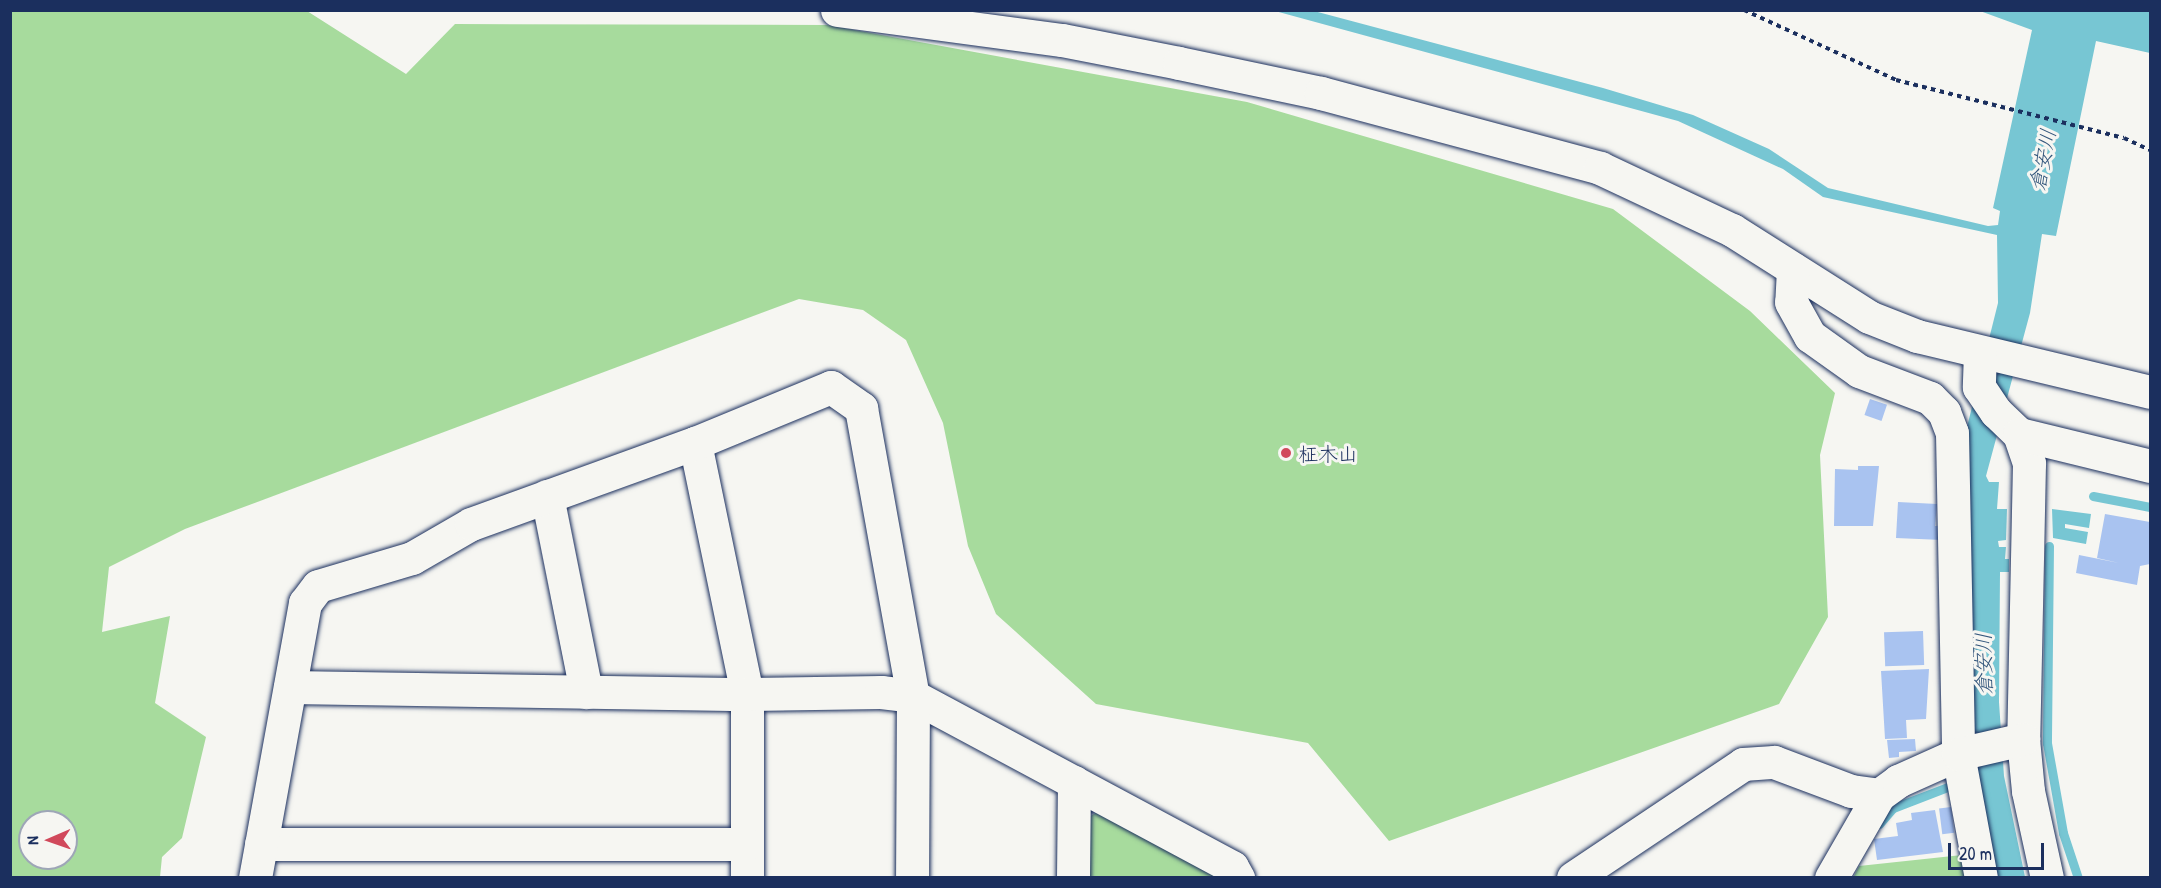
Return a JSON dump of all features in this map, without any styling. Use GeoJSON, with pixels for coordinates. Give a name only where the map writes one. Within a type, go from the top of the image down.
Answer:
{"type":"FeatureCollection","features":[{"type":"Feature","properties":{"kind":"street"},"geometry":{"type":"LineString","coordinates":[[837,10],[1062,40],[1321,93],[1600,168],[1683,204],[1869,317],[1917,336],[2151,392]]}},
{"type":"Feature","properties":{"kind":"street"},"geometry":{"type":"LineString","coordinates":[[1793,269],[1791,302],[1810,336],[1859,372],[1930,398],[1944,412],[1952,433],[1961,774],[1981,878]]}},
{"type":"Feature","properties":{"kind":"street"},"geometry":{"type":"LineString","coordinates":[[1980,352],[1979,387],[1996,412],[2019,434],[2029,463],[2023,739],[2028,791],[2047,878]]}},
{"type":"Feature","properties":{"kind":"street"},"geometry":{"type":"LineString","coordinates":[[255,878],[305,603],[318,586],[412,558],[471,524],[695,443],[831,387],[861,408],[913,696],[912,878]]}},
{"type":"Feature","properties":{"kind":"street"},"geometry":{"type":"LineString","coordinates":[[2019,434],[2151,466]]}},
{"type":"Feature","properties":{"kind":"street"},"geometry":{"type":"LineString","coordinates":[[695,443],[747,694],[747,878]]}},
{"type":"Feature","properties":{"kind":"street"},"geometry":{"type":"LineString","coordinates":[[547,496],[586,692]]}},
{"type":"Feature","properties":{"kind":"street"},"geometry":{"type":"LineString","coordinates":[[290,687],[747,694],[881,692],[913,696],[1232,867],[1238,878]]}},
{"type":"Feature","properties":{"kind":"street"},"geometry":{"type":"LineString","coordinates":[[1831,878],[1879,795],[1898,781],[1961,774],[2023,739]]}},
{"type":"Feature","properties":{"kind":"street"},"geometry":{"type":"LineString","coordinates":[[1573,878],[1743,764],[1774,762],[1851,791],[1879,795]]}},
{"type":"Feature","properties":{"kind":"street"},"geometry":{"type":"LineString","coordinates":[[1073,878],[1074,782]]}},
{"type":"Feature","properties":{"kind":"street"},"geometry":{"type":"LineString","coordinates":[[261,844],[747,844]]}},
{"type":"Feature","properties":{"kind":"path"},"geometry":{"type":"LineString","coordinates":[[1744,10],[1896,80],[2001,109],[2124,138],[2151,150]]}},
{"type":"Feature","properties":{"kind":"green space"},"geometry":{"type":"Polygon","coordinates":[[[10,11],[307,11],[406,74],[455,24],[827,25],[1247,102],[1613,209],[1750,311],[1835,393],[1820,455],[1828,617],[1779,704],[1389,841],[1308,743],[1096,704],[996,614],[968,546],[943,423],[906,340],[863,310],[799,299],[185,529],[109,567],[102,632],[170,616],[155,703],[206,737],[182,838],[162,857],[160,877],[11,877],[10,11]]]}},
{"type":"Feature","properties":{"kind":"green space"},"geometry":{"type":"Polygon","coordinates":[[[1101,810],[1223,878],[1086,878],[1087,818],[1101,810]]]}},
{"type":"Feature","properties":{"kind":"green space"},"geometry":{"type":"Polygon","coordinates":[[[1962,855],[1967,878],[1853,878],[1859,866],[1962,855]]]}},
{"type":"Feature","properties":{"kind":"water","name":"倉安川"},"geometry":{"type":"Polygon","coordinates":[[[1275,11],[1314,11],[1603,88],[1693,115],[1769,149],[1828,188],[1988,226],[1998,225],[2000,211],[1993,208],[2032,30],[1980,11],[2150,11],[2150,53],[2096,41],[2056,236],[2042,234],[2030,313],[1986,476],[1989,482],[1999,482],[1997,509],[2007,509],[2006,540],[1998,541],[1999,547],[2006,547],[2005,559],[2009,559],[2009,572],[2000,572],[1999,702],[2004,776],[2025,877],[1993,877],[1974,785],[1962,447],[1998,303],[1997,235],[1823,197],[1783,169],[1678,121],[1275,11]]]}},
{"type":"Feature","properties":{"kind":"water"},"geometry":{"type":"Polygon","coordinates":[[[2052,509],[2091,514],[2089,528],[2065,524],[2065,528],[2088,532],[2086,544],[2053,538],[2052,509]]]}},
{"type":"Feature","properties":{"kind":"building"},"geometry":{"type":"Polygon","coordinates":[[[1870,399],[1887,405],[1881,421],[1864,415],[1870,399]]]}},
{"type":"Feature","properties":{"kind":"building"},"geometry":{"type":"Polygon","coordinates":[[[1858,466],[1879,466],[1873,526],[1834,526],[1835,469],[1858,470],[1858,466]]]}},
{"type":"Feature","properties":{"kind":"building"},"geometry":{"type":"Polygon","coordinates":[[[1898,502],[1937,504],[1935,526],[1943,526],[1942,540],[1896,538],[1898,502]]]}},
{"type":"Feature","properties":{"kind":"building"},"geometry":{"type":"Polygon","coordinates":[[[2105,514],[2150,522],[2150,564],[2140,566],[2137,585],[2076,573],[2079,555],[2119,563],[2097,558],[2105,514]]]}},
{"type":"Feature","properties":{"kind":"building"},"geometry":{"type":"Polygon","coordinates":[[[1923,631],[1924,665],[1885,666],[1884,632],[1923,631]]]}},
{"type":"Feature","properties":{"kind":"building"},"geometry":{"type":"Polygon","coordinates":[[[1929,669],[1926,719],[1906,720],[1907,738],[1885,739],[1881,671],[1929,669]]]}},
{"type":"Feature","properties":{"kind":"building"},"geometry":{"type":"Polygon","coordinates":[[[1915,739],[1916,751],[1899,752],[1899,757],[1889,758],[1887,740],[1915,739]]]}},
{"type":"Feature","properties":{"kind":"building"},"geometry":{"type":"Polygon","coordinates":[[[1951,807],[1954,833],[1942,834],[1939,808],[1951,807]]]}},
{"type":"Feature","properties":{"kind":"building"},"geometry":{"type":"Polygon","coordinates":[[[1935,810],[1943,852],[1877,860],[1874,839],[1898,836],[1896,823],[1912,820],[1911,813],[1935,810]]]}},
{"type":"Feature","properties":{"kind":"waterway"},"geometry":{"type":"LineString","coordinates":[[2093,496],[2150,507]]}},
{"type":"Feature","properties":{"kind":"waterway"},"geometry":{"type":"LineString","coordinates":[[2049,546],[2047,743],[2063,833],[2078,878]]}},
{"type":"Feature","properties":{"kind":"waterway"},"geometry":{"type":"LineString","coordinates":[[1879,824],[1893,808],[1958,783]]}},
{"type":"Feature","properties":{"kind":"place","name":"柾木山"},"geometry":{"type":"Point","coordinates":[1286,453]}}]}
